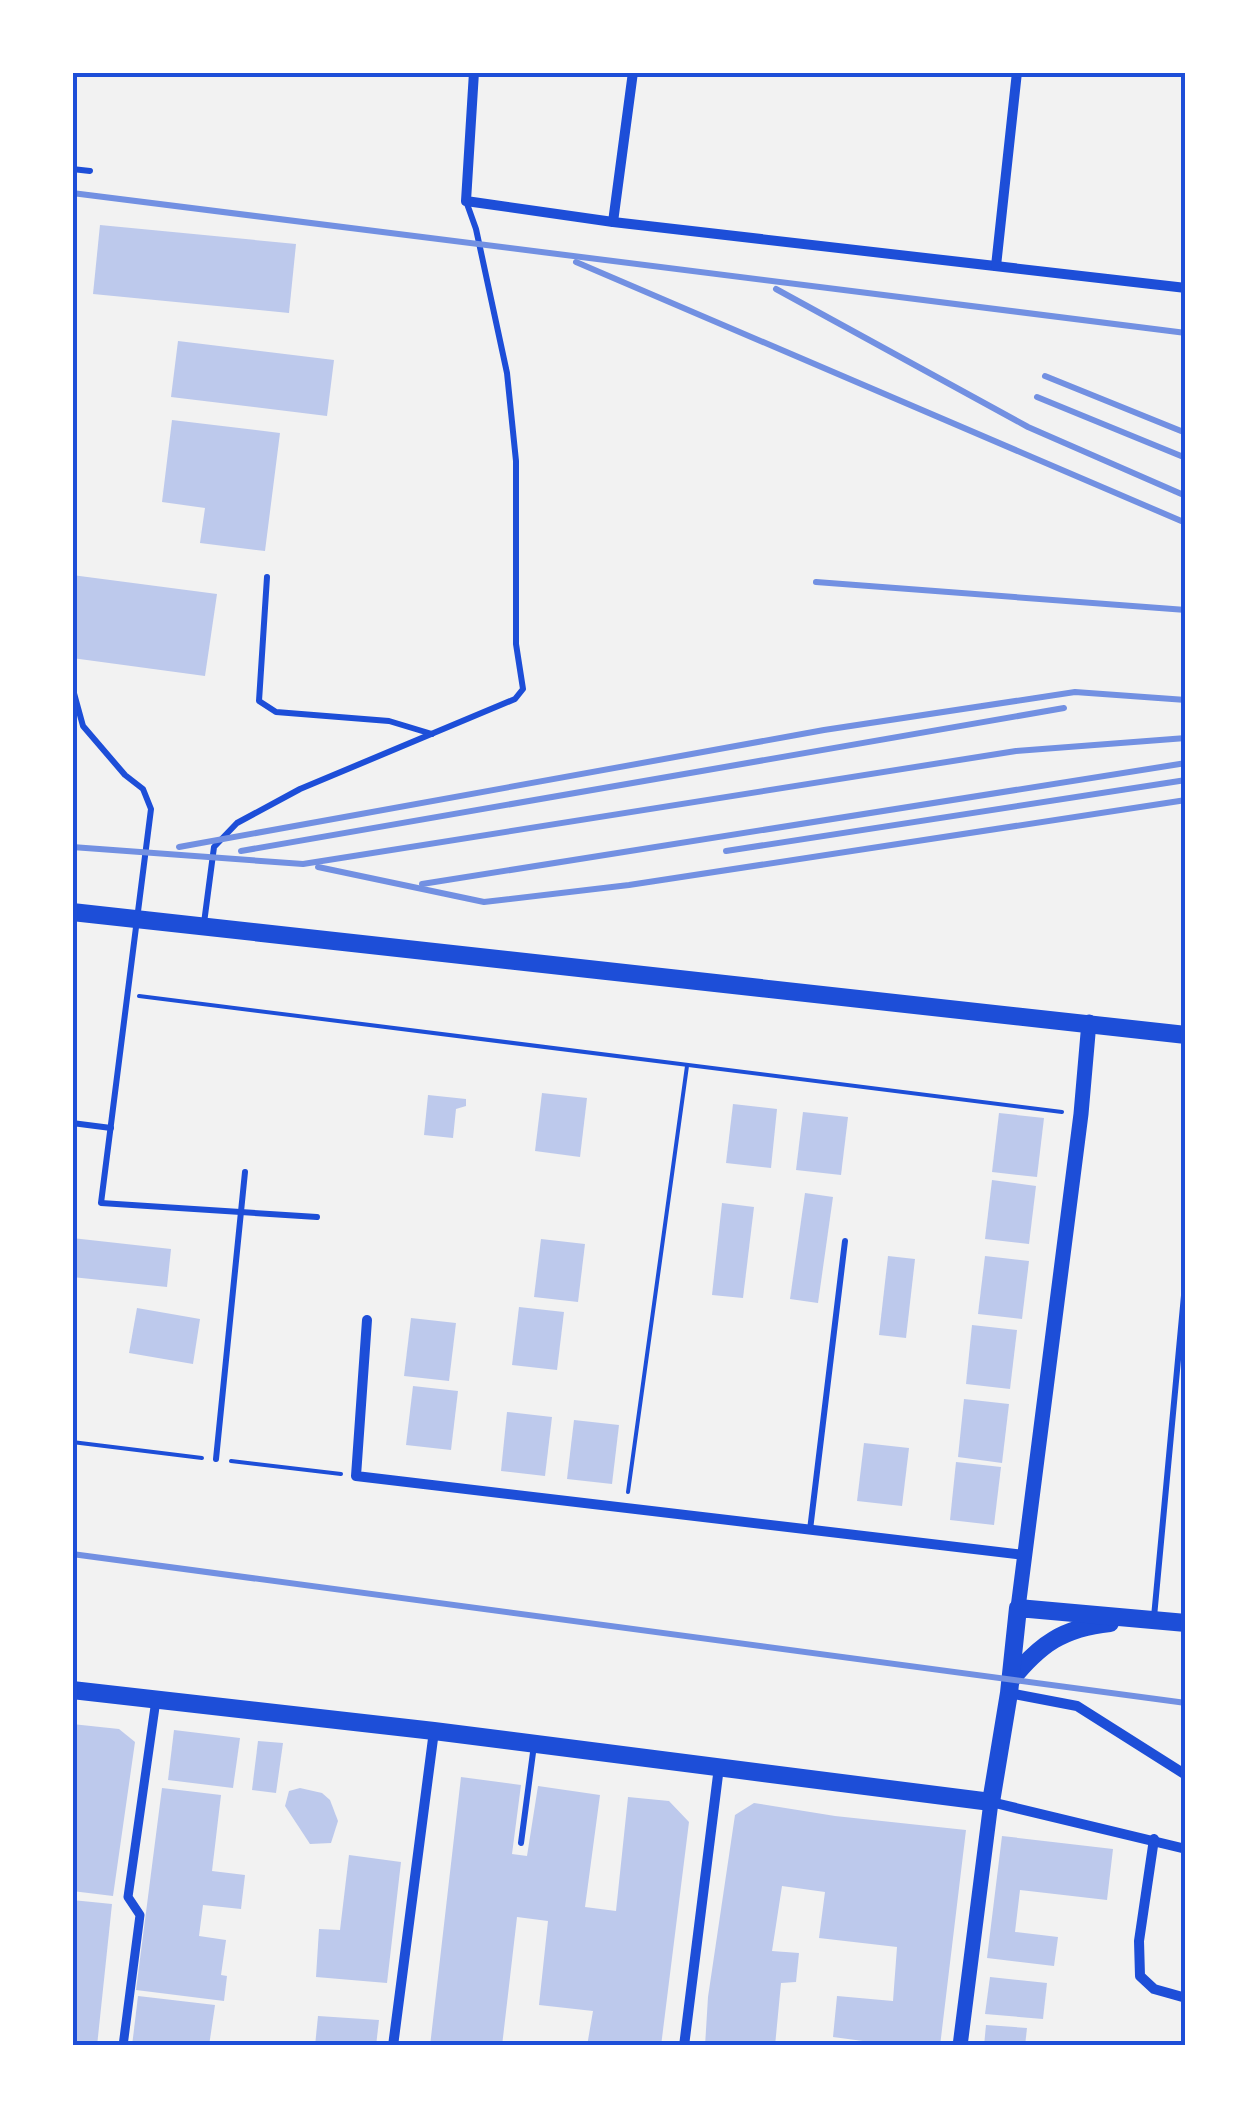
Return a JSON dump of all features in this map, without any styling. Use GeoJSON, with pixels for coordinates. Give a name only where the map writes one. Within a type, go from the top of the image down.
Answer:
{"type":"FeatureCollection","features":[{"type":"Feature","properties":{"kind":"main road"},"geometry":{"type":"LineString","coordinates":[[72,912],[1186,1035]]}},
{"type":"Feature","properties":{"kind":"main road"},"geometry":{"type":"LineString","coordinates":[[72,1690],[434,1731],[991,1802],[1018,1608],[1186,1623]]}},
{"type":"Feature","properties":{"kind":"main road"},"geometry":{"type":"LineString","coordinates":[[1010,1686],[1035,1651],[1064,1633],[1092,1625],[1154,1618]]}},
{"type":"Feature","properties":{"kind":"street"},"geometry":{"type":"LineString","coordinates":[[474,72],[466,201],[613,222],[1186,288]]}},
{"type":"Feature","properties":{"kind":"street"},"geometry":{"type":"LineString","coordinates":[[613,222],[633,72]]}},
{"type":"Feature","properties":{"kind":"street"},"geometry":{"type":"LineString","coordinates":[[996,266],[1017,72]]}},
{"type":"Feature","properties":{"kind":"street"},"geometry":{"type":"LineString","coordinates":[[1018,1608],[1081,1114],[1089,1022]]}},
{"type":"Feature","properties":{"kind":"street"},"geometry":{"type":"LineString","coordinates":[[367,1320],[356,1476],[1024,1555]]}},
{"type":"Feature","properties":{"kind":"street"},"geometry":{"type":"LineString","coordinates":[[1010,1686],[1076,1706],[1186,1775]]}},
{"type":"Feature","properties":{"kind":"street"},"geometry":{"type":"LineString","coordinates":[[123,2046],[140,1915],[128,1896],[156,1700]]}},
{"type":"Feature","properties":{"kind":"street"},"geometry":{"type":"LineString","coordinates":[[393,2046],[434,1731]]}},
{"type":"Feature","properties":{"kind":"street"},"geometry":{"type":"LineString","coordinates":[[684,2046],[719,1768]]}},
{"type":"Feature","properties":{"kind":"street"},"geometry":{"type":"LineString","coordinates":[[960,2046],[991,1802],[1186,1849]]}},
{"type":"Feature","properties":{"kind":"street"},"geometry":{"type":"LineString","coordinates":[[1154,1839],[1139,1941],[1140,1976],[1154,1989],[1186,1998]]}},
{"type":"Feature","properties":{"kind":"lane"},"geometry":{"type":"LineString","coordinates":[[72,169],[90,170]]}},
{"type":"Feature","properties":{"kind":"lane"},"geometry":{"type":"LineString","coordinates":[[204,924],[214,847],[237,823],[300,789],[515,699],[522,689],[516,644],[516,462],[508,373],[476,229],[466,201]]}},
{"type":"Feature","properties":{"kind":"lane"},"geometry":{"type":"LineString","coordinates":[[267,577],[259,702],[276,712],[390,721],[432,734]]}},
{"type":"Feature","properties":{"kind":"lane"},"geometry":{"type":"LineString","coordinates":[[72,686],[83,726],[125,775],[143,789],[152,809],[102,1202],[317,1218]]}},
{"type":"Feature","properties":{"kind":"lane"},"geometry":{"type":"LineString","coordinates":[[72,1123],[111,1128]]}},
{"type":"Feature","properties":{"kind":"lane"},"geometry":{"type":"LineString","coordinates":[[216,1459],[245,1172]]}},
{"type":"Feature","properties":{"kind":"lane"},"geometry":{"type":"LineString","coordinates":[[810,1530],[845,1241]]}},
{"type":"Feature","properties":{"kind":"lane"},"geometry":{"type":"LineString","coordinates":[[1154,1618],[1186,1274]]}},
{"type":"Feature","properties":{"kind":"lane"},"geometry":{"type":"LineString","coordinates":[[520,1843],[534,1744]]}},
{"type":"Feature","properties":{"kind":"path"},"geometry":{"type":"LineString","coordinates":[[129,995],[1081,1114]]}},
{"type":"Feature","properties":{"kind":"path"},"geometry":{"type":"LineString","coordinates":[[626,1508],[687,1066]]}},
{"type":"Feature","properties":{"kind":"building"},"geometry":{"type":"Polygon","coordinates":[[[100,225],[296,244],[289,313],[93,294],[100,225]]]}},
{"type":"Feature","properties":{"kind":"building"},"geometry":{"type":"Polygon","coordinates":[[[178,341],[334,360],[327,416],[171,397],[178,341]]]}},
{"type":"Feature","properties":{"kind":"building"},"geometry":{"type":"Polygon","coordinates":[[[172,420],[280,433],[265,551],[200,543],[205,508],[162,502],[172,420]]]}},
{"type":"Feature","properties":{"kind":"building"},"geometry":{"type":"Polygon","coordinates":[[[72,575],[217,594],[205,676],[72,658],[72,575]]]}},
{"type":"Feature","properties":{"kind":"building"},"geometry":{"type":"Polygon","coordinates":[[[542,1093],[587,1098],[580,1157],[535,1151],[542,1093]]]}},
{"type":"Feature","properties":{"kind":"building"},"geometry":{"type":"Polygon","coordinates":[[[428,1095],[466,1099],[466,1106],[456,1109],[453,1138],[424,1135],[428,1095]]]}},
{"type":"Feature","properties":{"kind":"building"},"geometry":{"type":"Polygon","coordinates":[[[733,1104],[777,1109],[771,1168],[726,1163],[733,1104]]]}},
{"type":"Feature","properties":{"kind":"building"},"geometry":{"type":"Polygon","coordinates":[[[803,1112],[848,1117],[841,1175],[796,1170],[803,1112]]]}},
{"type":"Feature","properties":{"kind":"building"},"geometry":{"type":"Polygon","coordinates":[[[999,1113],[1044,1118],[1037,1177],[992,1172],[999,1113]]]}},
{"type":"Feature","properties":{"kind":"building"},"geometry":{"type":"Polygon","coordinates":[[[992,1180],[1036,1186],[1029,1244],[985,1239],[992,1180]]]}},
{"type":"Feature","properties":{"kind":"building"},"geometry":{"type":"Polygon","coordinates":[[[805,1193],[833,1197],[818,1303],[790,1299],[805,1193]]]}},
{"type":"Feature","properties":{"kind":"building"},"geometry":{"type":"Polygon","coordinates":[[[722,1203],[754,1207],[743,1298],[712,1295],[722,1203]]]}},
{"type":"Feature","properties":{"kind":"building"},"geometry":{"type":"Polygon","coordinates":[[[72,1238],[171,1249],[167,1287],[72,1277],[72,1238]]]}},
{"type":"Feature","properties":{"kind":"building"},"geometry":{"type":"Polygon","coordinates":[[[541,1239],[585,1244],[578,1302],[534,1297],[541,1239]]]}},
{"type":"Feature","properties":{"kind":"building"},"geometry":{"type":"Polygon","coordinates":[[[888,1256],[915,1259],[906,1338],[879,1335],[888,1256]]]}},
{"type":"Feature","properties":{"kind":"building"},"geometry":{"type":"Polygon","coordinates":[[[985,1256],[1029,1261],[1022,1319],[978,1314],[985,1256]]]}},
{"type":"Feature","properties":{"kind":"building"},"geometry":{"type":"Polygon","coordinates":[[[519,1307],[564,1312],[557,1370],[512,1365],[519,1307]]]}},
{"type":"Feature","properties":{"kind":"building"},"geometry":{"type":"Polygon","coordinates":[[[137,1308],[200,1319],[193,1364],[129,1353],[137,1308]]]}},
{"type":"Feature","properties":{"kind":"building"},"geometry":{"type":"Polygon","coordinates":[[[411,1318],[456,1323],[449,1381],[404,1376],[411,1318]]]}},
{"type":"Feature","properties":{"kind":"building"},"geometry":{"type":"Polygon","coordinates":[[[972,1325],[1017,1330],[1010,1389],[966,1384],[972,1325]]]}},
{"type":"Feature","properties":{"kind":"building"},"geometry":{"type":"Polygon","coordinates":[[[413,1386],[458,1391],[451,1450],[406,1445],[413,1386]]]}},
{"type":"Feature","properties":{"kind":"building"},"geometry":{"type":"Polygon","coordinates":[[[964,1399],[1009,1404],[1002,1463],[958,1457],[964,1399]]]}},
{"type":"Feature","properties":{"kind":"building"},"geometry":{"type":"Polygon","coordinates":[[[507,1412],[552,1417],[545,1476],[501,1471],[507,1412]]]}},
{"type":"Feature","properties":{"kind":"building"},"geometry":{"type":"Polygon","coordinates":[[[574,1420],[619,1425],[612,1484],[567,1479],[574,1420]]]}},
{"type":"Feature","properties":{"kind":"building"},"geometry":{"type":"Polygon","coordinates":[[[864,1443],[909,1448],[902,1506],[857,1501],[864,1443]]]}},
{"type":"Feature","properties":{"kind":"building"},"geometry":{"type":"Polygon","coordinates":[[[956,1462],[1001,1467],[994,1525],[950,1520],[956,1462]]]}},
{"type":"Feature","properties":{"kind":"building"},"geometry":{"type":"Polygon","coordinates":[[[72,1724],[119,1729],[135,1742],[113,1896],[72,1891],[72,1724]]]}},
{"type":"Feature","properties":{"kind":"building"},"geometry":{"type":"Polygon","coordinates":[[[174,1730],[240,1738],[233,1788],[168,1780],[174,1730]]]}},
{"type":"Feature","properties":{"kind":"building"},"geometry":{"type":"Polygon","coordinates":[[[258,1741],[283,1743],[276,1793],[252,1790],[258,1741]]]}},
{"type":"Feature","properties":{"kind":"building"},"geometry":{"type":"Polygon","coordinates":[[[461,1777],[521,1785],[512,1854],[527,1856],[538,1786],[600,1795],[585,1907],[616,1911],[628,1797],[669,1801],[689,1822],[661,2046],[587,2046],[593,2011],[539,2005],[548,1921],[517,1917],[502,2046],[430,2046],[461,1777]]]}},
{"type":"Feature","properties":{"kind":"building"},"geometry":{"type":"Polygon","coordinates":[[[162,1788],[221,1795],[212,1871],[245,1875],[241,1909],[203,1905],[199,1936],[226,1940],[221,1975],[227,1976],[224,2001],[136,1990],[162,1788]]]}},
{"type":"Feature","properties":{"kind":"building"},"geometry":{"type":"Polygon","coordinates":[[[300,1788],[322,1793],[330,1800],[338,1821],[331,1843],[310,1844],[285,1806],[289,1791],[300,1788]]]}},
{"type":"Feature","properties":{"kind":"building"},"geometry":{"type":"Polygon","coordinates":[[[754,1803],[966,1830],[940,2046],[900,2046],[833,2037],[837,1996],[893,2001],[897,1947],[819,1938],[825,1892],[782,1886],[772,1951],[799,1953],[796,1982],[781,1983],[775,2046],[705,2046],[708,1997],[735,1815],[754,1803]]]}},
{"type":"Feature","properties":{"kind":"building"},"geometry":{"type":"Polygon","coordinates":[[[1002,1836],[1113,1849],[1107,1900],[1020,1890],[1015,1932],[1058,1937],[1054,1966],[987,1958],[1002,1836]]]}},
{"type":"Feature","properties":{"kind":"building"},"geometry":{"type":"Polygon","coordinates":[[[349,1855],[401,1862],[387,1983],[316,1977],[319,1929],[340,1930],[349,1855]]]}},
{"type":"Feature","properties":{"kind":"building"},"geometry":{"type":"Polygon","coordinates":[[[72,1900],[112,1904],[97,2046],[72,2046],[72,1900]]]}},
{"type":"Feature","properties":{"kind":"building"},"geometry":{"type":"Polygon","coordinates":[[[990,1977],[1047,1983],[1043,2019],[985,2014],[990,1977]]]}},
{"type":"Feature","properties":{"kind":"building"},"geometry":{"type":"Polygon","coordinates":[[[138,1996],[215,2005],[209,2046],[132,2046],[138,1996]]]}},
{"type":"Feature","properties":{"kind":"building"},"geometry":{"type":"Polygon","coordinates":[[[318,2016],[379,2020],[376,2046],[315,2046],[318,2016]]]}},
{"type":"Feature","properties":{"kind":"building"},"geometry":{"type":"Polygon","coordinates":[[[986,2025],[1027,2028],[1025,2046],[984,2046],[986,2025]]]}},
{"type":"Feature","properties":{"kind":"railway"},"geometry":{"type":"LineString","coordinates":[[72,193],[1186,333]]}},
{"type":"Feature","properties":{"kind":"railway"},"geometry":{"type":"LineString","coordinates":[[576,262],[1186,523]]}},
{"type":"Feature","properties":{"kind":"railway"},"geometry":{"type":"LineString","coordinates":[[776,289],[1028,427],[1186,496]]}},
{"type":"Feature","properties":{"kind":"railway"},"geometry":{"type":"LineString","coordinates":[[1045,376],[1186,433]]}},
{"type":"Feature","properties":{"kind":"railway"},"geometry":{"type":"LineString","coordinates":[[1037,397],[1186,458]]}},
{"type":"Feature","properties":{"kind":"railway"},"geometry":{"type":"LineString","coordinates":[[816,582],[1186,610]]}},
{"type":"Feature","properties":{"kind":"railway"},"geometry":{"type":"LineString","coordinates":[[179,847],[824,730],[1075,692],[1186,700]]}},
{"type":"Feature","properties":{"kind":"railway"},"geometry":{"type":"LineString","coordinates":[[241,851],[1064,708]]}},
{"type":"Feature","properties":{"kind":"railway"},"geometry":{"type":"LineString","coordinates":[[72,847],[303,864],[1016,751],[1186,738]]}},
{"type":"Feature","properties":{"kind":"railway"},"geometry":{"type":"LineString","coordinates":[[422,884],[1186,763]]}},
{"type":"Feature","properties":{"kind":"railway"},"geometry":{"type":"LineString","coordinates":[[726,851],[1186,780]]}},
{"type":"Feature","properties":{"kind":"railway"},"geometry":{"type":"LineString","coordinates":[[318,867],[484,902],[629,885],[1186,800]]}},
{"type":"Feature","properties":{"kind":"railway"},"geometry":{"type":"LineString","coordinates":[[72,1554],[1186,1703]]}}]}
